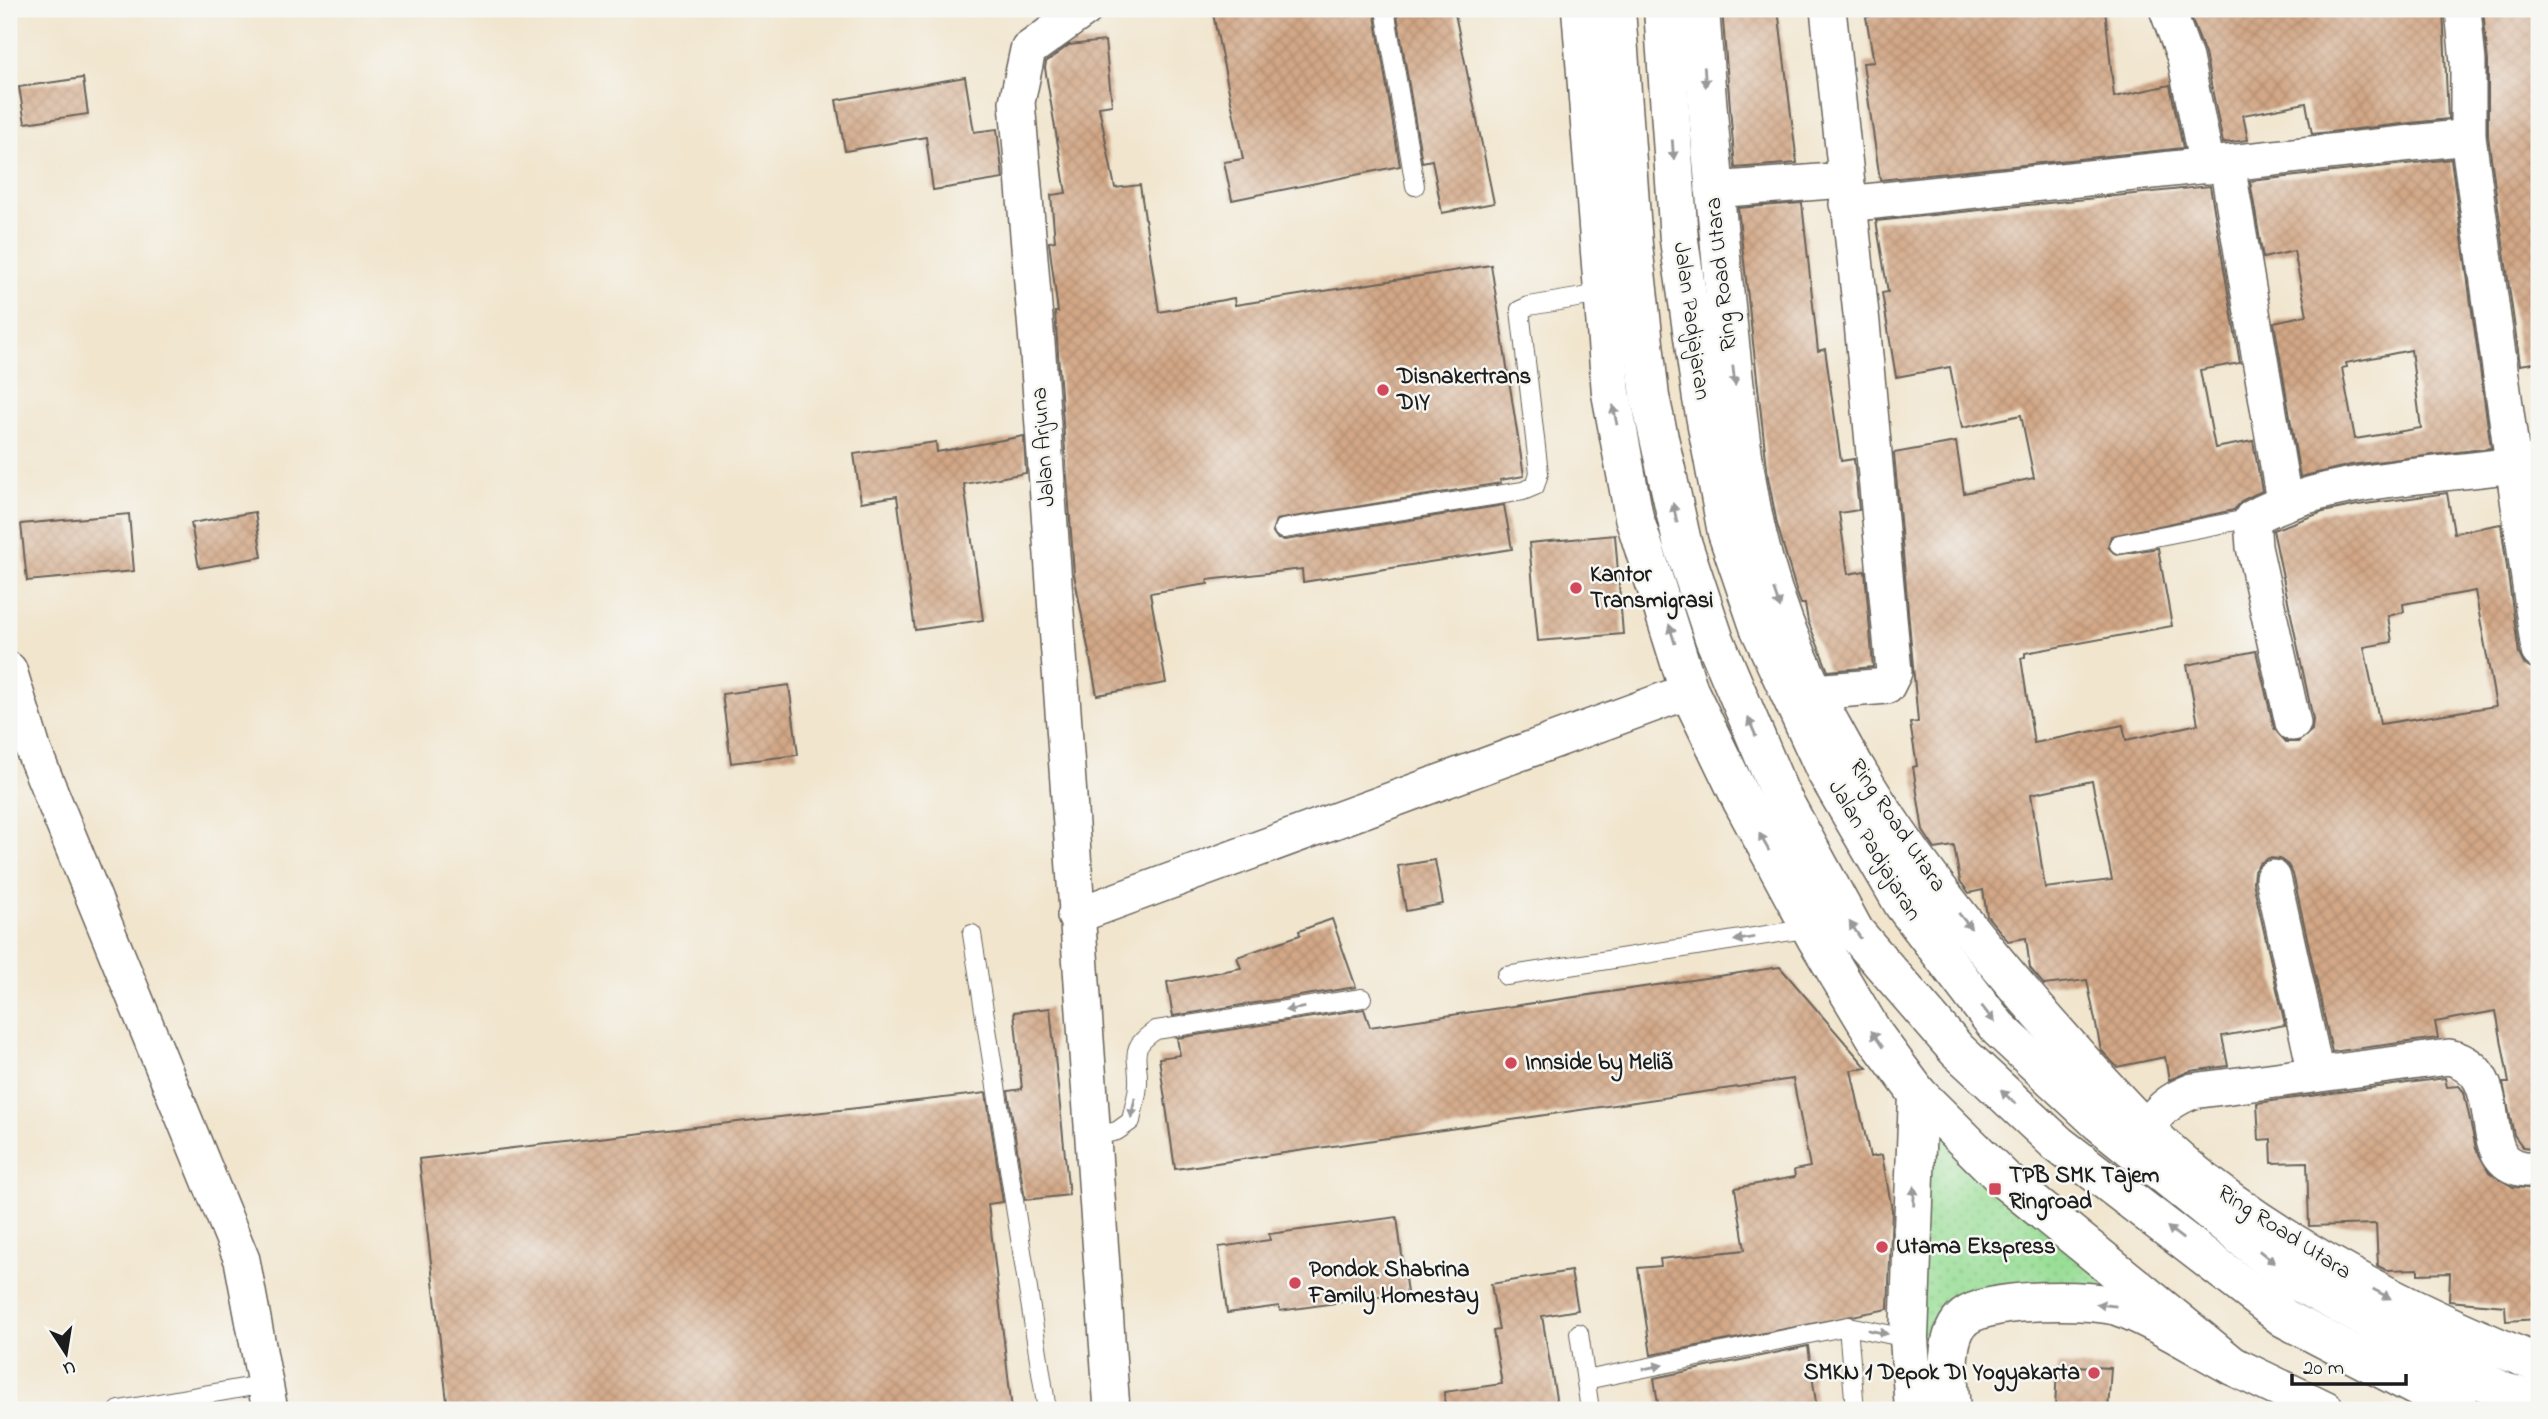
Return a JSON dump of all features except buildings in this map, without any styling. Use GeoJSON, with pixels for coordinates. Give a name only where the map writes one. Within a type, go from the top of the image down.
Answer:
{"type":"FeatureCollection","features":[{"type":"Feature","properties":{"kind":"main road"},"geometry":{"type":"LineString","coordinates":[[1581,9],[1601,294],[1611,393],[1634,517],[1689,691],[1742,801],[1811,928],[1875,1036],[1918,1094],[2006,1181],[2233,1366]]}},
{"type":"Feature","properties":{"kind":"main road","name":"Jalan Padjajaran"},"geometry":{"type":"LineString","coordinates":[[1616,9],[1633,245],[1650,397],[1682,542],[1714,638],[1780,794],[1855,932],[1957,1049],[2058,1144],[2284,1318],[2461,1410]]}},
{"type":"Feature","properties":{"kind":"main road","name":"Jalan Padjajaran"},"geometry":{"type":"LineString","coordinates":[[1682,13],[1679,240],[1702,399],[1727,533],[1759,627],[1826,772],[1903,904],[1998,1028],[2099,1122],[2296,1281],[2504,1392],[2539,1402]]}},
{"type":"Feature","properties":{"kind":"main road","name":"Ring Road Utara"},"geometry":{"type":"LineString","coordinates":[[1682,13],[1713,190],[1734,383],[1756,529],[1777,601],[1814,692],[1852,762],[1927,875],[2031,1003],[2144,1131],[2226,1198],[2333,1267],[2409,1307],[2539,1364]]}},
{"type":"Feature","properties":{"kind":"main road"},"geometry":{"type":"LineString","coordinates":[[1914,1410],[1909,1338],[1918,1094]]}},
{"type":"Feature","properties":{"kind":"main road"},"geometry":{"type":"LineString","coordinates":[[1951,1410],[1953,1336],[1964,1317],[1989,1306],[2059,1300],[2121,1307],[2233,1366],[2325,1410]]}},
{"type":"Feature","properties":{"kind":"street","name":"Jalan Arjuna"},"geometry":{"type":"LineString","coordinates":[[1085,9],[1028,50],[1017,102],[1038,355],[1075,916],[1112,1410]]}},
{"type":"Feature","properties":{"kind":"street"},"geometry":{"type":"LineString","coordinates":[[1814,692],[1886,686],[1892,681],[1894,672],[1862,323],[1828,9]]}},
{"type":"Feature","properties":{"kind":"street"},"geometry":{"type":"LineString","coordinates":[[2168,9],[2217,165],[2284,501]]}},
{"type":"Feature","properties":{"kind":"street"},"geometry":{"type":"LineString","coordinates":[[2463,9],[2468,62],[2468,137],[2527,463],[2539,651]]}},
{"type":"Feature","properties":{"kind":"street"},"geometry":{"type":"LineString","coordinates":[[1713,190],[1846,192],[2217,165],[2468,137]]}},
{"type":"Feature","properties":{"kind":"street"},"geometry":{"type":"LineString","coordinates":[[2293,723],[2254,547],[2252,518],[2284,501],[2404,479],[2527,463]]}},
{"type":"Feature","properties":{"kind":"street"},"geometry":{"type":"LineString","coordinates":[[9,670],[34,752],[242,1261],[267,1397]]}},
{"type":"Feature","properties":{"kind":"street"},"geometry":{"type":"LineString","coordinates":[[1075,916],[1689,691]]}},
{"type":"Feature","properties":{"kind":"street"},"geometry":{"type":"LineString","coordinates":[[2273,878],[2316,1074]]}},
{"type":"Feature","properties":{"kind":"street"},"geometry":{"type":"LineString","coordinates":[[2144,1131],[2160,1109],[2175,1098],[2193,1091],[2449,1057],[2465,1060],[2477,1069],[2483,1082],[2498,1153],[2513,1167],[2539,1168]]}},
{"type":"Feature","properties":{"kind":"lane"},"geometry":{"type":"LineString","coordinates":[[1385,9],[1415,186]]}},
{"type":"Feature","properties":{"kind":"lane"},"geometry":{"type":"LineString","coordinates":[[1283,528],[1523,491],[1535,486],[1539,473],[1520,310],[1529,306],[1601,294]]}},
{"type":"Feature","properties":{"kind":"lane"},"geometry":{"type":"LineString","coordinates":[[2119,544],[2252,518]]}},
{"type":"Feature","properties":{"kind":"lane"},"geometry":{"type":"LineString","coordinates":[[1506,976],[1811,928]]}},
{"type":"Feature","properties":{"kind":"lane"},"geometry":{"type":"LineString","coordinates":[[972,934],[1047,1410]]}},
{"type":"Feature","properties":{"kind":"lane"},"geometry":{"type":"LineString","coordinates":[[1092,1138],[1124,1129],[1131,1121],[1138,1082],[1135,1060],[1139,1044],[1156,1030],[1362,998]]}},
{"type":"Feature","properties":{"kind":"lane"},"geometry":{"type":"LineString","coordinates":[[1848,1326],[1855,1410]]}},
{"type":"Feature","properties":{"kind":"lane"},"geometry":{"type":"LineString","coordinates":[[1586,1380],[1848,1326],[1909,1338],[1951,1353]]}},
{"type":"Feature","properties":{"kind":"lane"},"geometry":{"type":"LineString","coordinates":[[1579,1333],[1590,1410]]}},
{"type":"Feature","properties":{"kind":"lane"},"geometry":{"type":"LineString","coordinates":[[119,1410],[267,1397]]}},
{"type":"Feature","properties":{"kind":"green space"},"geometry":{"type":"Polygon","coordinates":[[[1927,1117],[2197,1342],[2058,1292],[1943,1343],[1916,1333],[1927,1117]]]}},
{"type":"Feature","properties":{"kind":"place","name":"Disnakertrans DIY"},"geometry":{"type":"Point","coordinates":[1383,390]}},
{"type":"Feature","properties":{"kind":"place","name":"Kantor Transmigrasi"},"geometry":{"type":"Point","coordinates":[1576,588]}},
{"type":"Feature","properties":{"kind":"place","name":"Innside by Meliã"},"geometry":{"type":"Point","coordinates":[1511,1063]}},
{"type":"Feature","properties":{"kind":"place","name":"TPB SMK Tajem Ringroad"},"geometry":{"type":"Point","coordinates":[1995,1189]}},
{"type":"Feature","properties":{"kind":"place","name":"Utama Ekspress"},"geometry":{"type":"Point","coordinates":[1882,1247]}},
{"type":"Feature","properties":{"kind":"place","name":"Pondok Shabrina Family Homestay"},"geometry":{"type":"Point","coordinates":[1295,1283]}},
{"type":"Feature","properties":{"kind":"place","name":"SMKN 1 Depok DI Yogyakarta"},"geometry":{"type":"Point","coordinates":[2094,1373]}}]}
